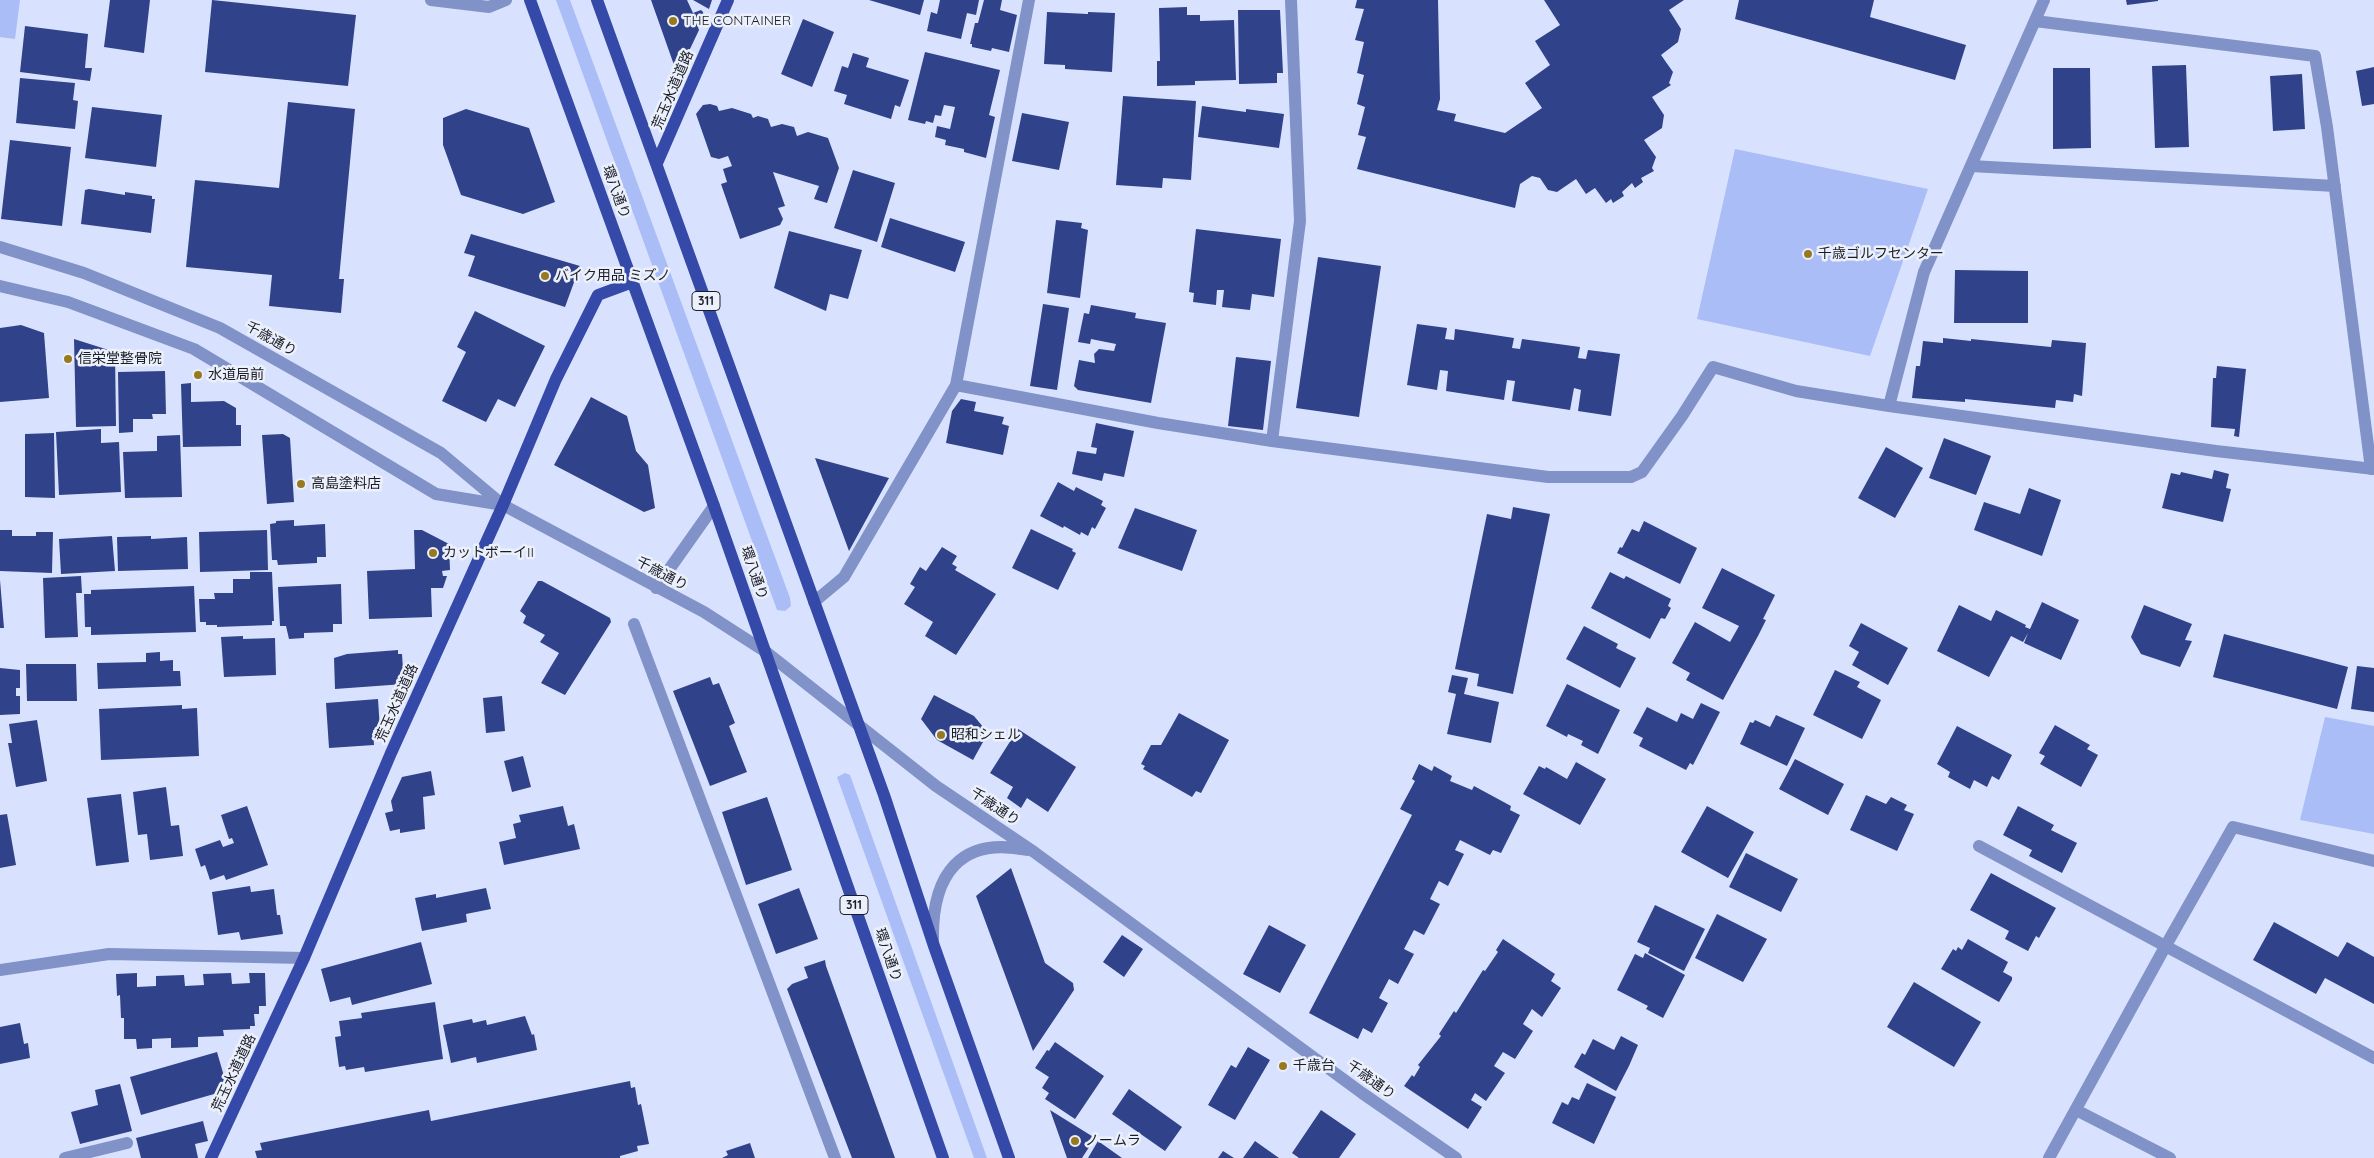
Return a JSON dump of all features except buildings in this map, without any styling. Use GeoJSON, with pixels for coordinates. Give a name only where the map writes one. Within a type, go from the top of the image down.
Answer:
{"type":"FeatureCollection","features":[{"type":"Feature","properties":{"kind":"main road","name":"環八通り"},"geometry":{"type":"LineString","coordinates":[[530,0],[714,506],[943,1158]]}},
{"type":"Feature","properties":{"kind":"main road","name":"311"},"geometry":{"type":"LineString","coordinates":[[597,0],[884,796],[934,946],[1009,1158]]}},
{"type":"Feature","properties":{"kind":"main road","name":"荒玉水道道路"},"geometry":{"type":"LineString","coordinates":[[657,163],[728,0]]}},
{"type":"Feature","properties":{"kind":"main road","name":"荒玉水道道路"},"geometry":{"type":"LineString","coordinates":[[212,1158],[304,958],[391,753],[556,379],[598,295],[633,282]]}},
{"type":"Feature","properties":{"kind":"street"},"geometry":{"type":"LineString","coordinates":[[430,0],[488,7],[506,0]]}},
{"type":"Feature","properties":{"kind":"street"},"geometry":{"type":"LineString","coordinates":[[814,602],[844,577],[956,385],[1030,0]]}},
{"type":"Feature","properties":{"kind":"street"},"geometry":{"type":"LineString","coordinates":[[1272,441],[1300,221],[1291,0]]}},
{"type":"Feature","properties":{"kind":"street"},"geometry":{"type":"LineString","coordinates":[[1889,406],[1924,272],[2044,0]]}},
{"type":"Feature","properties":{"kind":"street"},"geometry":{"type":"LineString","coordinates":[[956,385],[1158,423],[1272,441],[1548,477],[1631,477],[1642,472],[1682,416],[1713,367],[1796,391],[1889,406],[2216,451],[2372,469],[2328,127],[2315,56],[2035,21]]}},
{"type":"Feature","properties":{"kind":"street"},"geometry":{"type":"LineString","coordinates":[[1971,166],[2335,186]]}},
{"type":"Feature","properties":{"kind":"street","name":"千歳通り"},"geometry":{"type":"LineString","coordinates":[[0,247],[84,273],[220,328],[441,453],[502,505],[704,612],[766,652],[936,786],[1034,852],[1362,1093],[1456,1158]]}},
{"type":"Feature","properties":{"kind":"street","name":"千歳通り"},"geometry":{"type":"LineString","coordinates":[[0,286],[68,302],[194,349],[436,494],[502,505]]}},
{"type":"Feature","properties":{"kind":"street"},"geometry":{"type":"LineString","coordinates":[[656,588],[714,506]]}},
{"type":"Feature","properties":{"kind":"street"},"geometry":{"type":"LineString","coordinates":[[634,624],[835,1158]]}},
{"type":"Feature","properties":{"kind":"street"},"geometry":{"type":"LineString","coordinates":[[2049,1158],[2233,828],[2374,861]]}},
{"type":"Feature","properties":{"kind":"street"},"geometry":{"type":"LineString","coordinates":[[934,946],[933,920],[937,897],[950,869],[964,856],[980,849],[1006,846],[1034,852]]}},
{"type":"Feature","properties":{"kind":"street"},"geometry":{"type":"LineString","coordinates":[[1979,846],[2374,1058]]}},
{"type":"Feature","properties":{"kind":"street"},"geometry":{"type":"LineString","coordinates":[[0,970],[109,954],[304,958]]}},
{"type":"Feature","properties":{"kind":"street"},"geometry":{"type":"LineString","coordinates":[[2076,1110],[2170,1158]]}},
{"type":"Feature","properties":{"kind":"street"},"geometry":{"type":"LineString","coordinates":[[65,1158],[127,1143]]}},
{"type":"Feature","properties":{"kind":"shaded area"},"geometry":{"type":"Polygon","coordinates":[[[0,0],[20,0],[15,39],[0,37],[0,0]]]}},
{"type":"Feature","properties":{"kind":"shaded area"},"geometry":{"type":"Polygon","coordinates":[[[556,0],[570,0],[790,598],[791,606],[785,611],[777,610],[556,0]]]}},
{"type":"Feature","properties":{"kind":"shaded area","name":"千歳ゴルフセンター"},"geometry":{"type":"Polygon","coordinates":[[[1735,149],[1928,189],[1870,356],[1697,319],[1735,149]]]}},
{"type":"Feature","properties":{"kind":"shaded area"},"geometry":{"type":"Polygon","coordinates":[[[2325,717],[2374,726],[2374,834],[2300,820],[2325,717]]]}},
{"type":"Feature","properties":{"kind":"shaded area"},"geometry":{"type":"Polygon","coordinates":[[[845,773],[850,775],[987,1158],[974,1158],[837,777],[845,773]]]}},
{"type":"Feature","properties":{"kind":"place","name":"THE CONTAINER"},"geometry":{"type":"Point","coordinates":[673,21]}},
{"type":"Feature","properties":{"kind":"place","name":"千歳ゴルフセンター"},"geometry":{"type":"Point","coordinates":[1808,254]}},
{"type":"Feature","properties":{"kind":"place","name":"バイク用品 ミズノ"},"geometry":{"type":"Point","coordinates":[545,276]}},
{"type":"Feature","properties":{"kind":"place","name":"信栄堂整骨院"},"geometry":{"type":"Point","coordinates":[68,359]}},
{"type":"Feature","properties":{"kind":"place","name":"水道局前"},"geometry":{"type":"Point","coordinates":[198,375]}},
{"type":"Feature","properties":{"kind":"place","name":"高島塗料店"},"geometry":{"type":"Point","coordinates":[301,484]}},
{"type":"Feature","properties":{"kind":"place","name":"カットボーイII"},"geometry":{"type":"Point","coordinates":[433,553]}},
{"type":"Feature","properties":{"kind":"place","name":"昭和シェル"},"geometry":{"type":"Point","coordinates":[941,735]}},
{"type":"Feature","properties":{"kind":"place","name":"千歳台"},"geometry":{"type":"Point","coordinates":[1283,1066]}},
{"type":"Feature","properties":{"kind":"place","name":"ノームラ"},"geometry":{"type":"Point","coordinates":[1075,1141]}}]}
